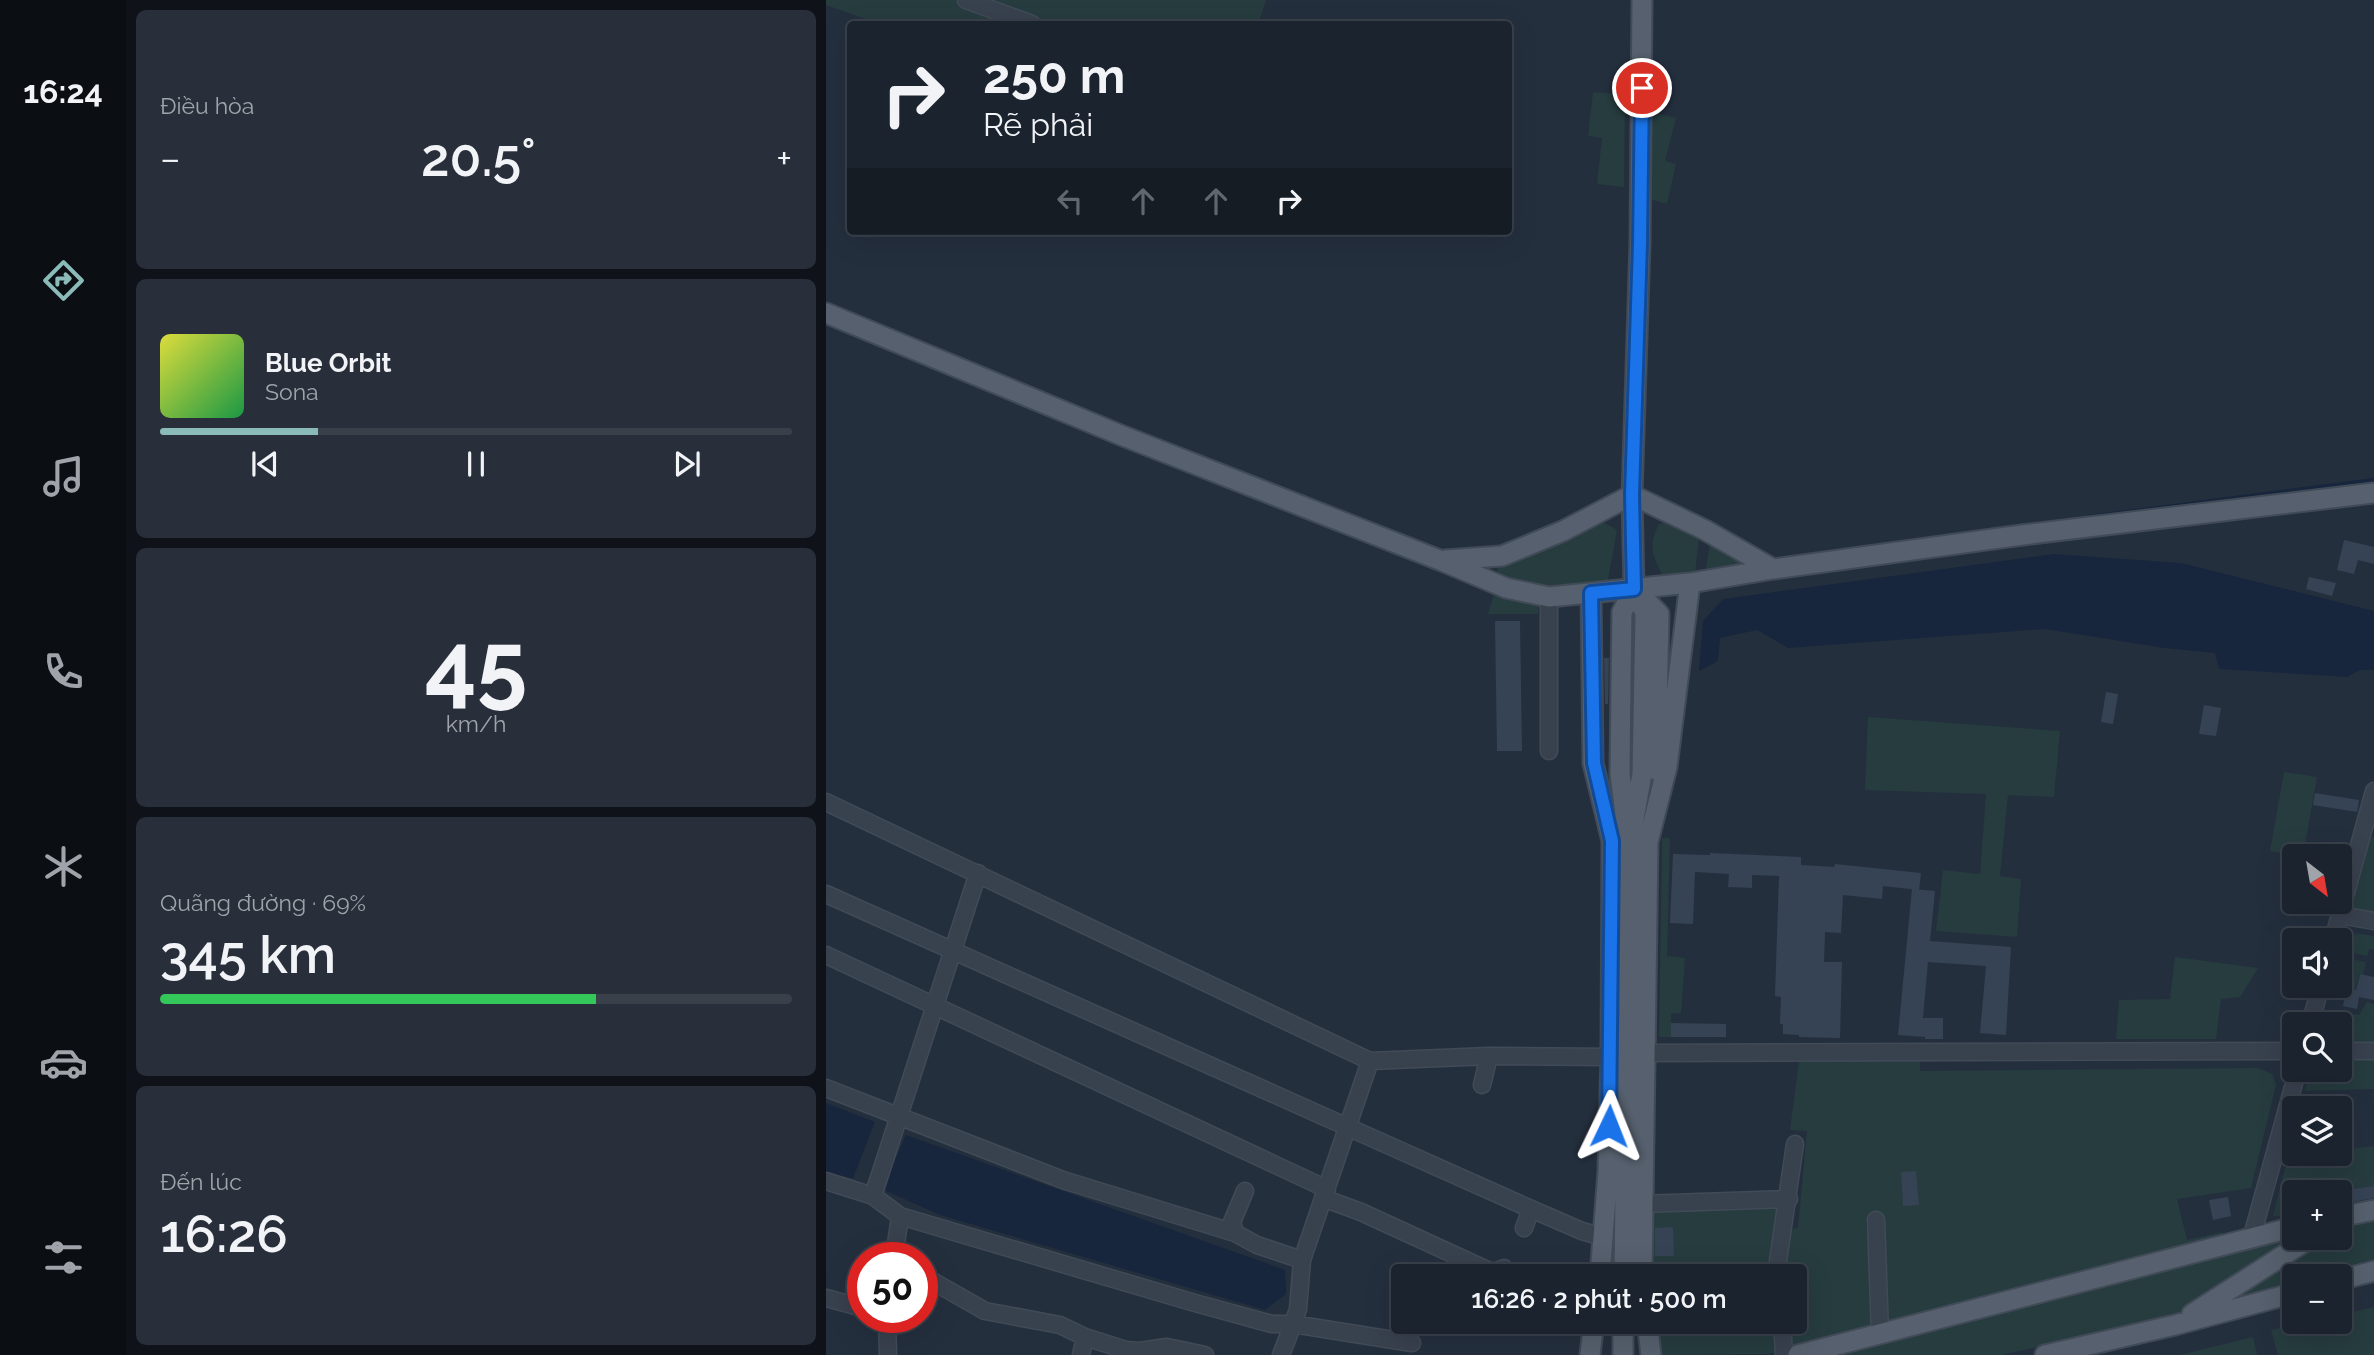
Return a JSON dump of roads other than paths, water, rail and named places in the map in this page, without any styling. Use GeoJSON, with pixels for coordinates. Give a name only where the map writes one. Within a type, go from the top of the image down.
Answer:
{"type":"FeatureCollection","features":[{"type":"Feature","properties":{"kind":"main road"},"geometry":{"type":"LineString","coordinates":[[1624,1264],[1629,847],[1620,774],[1621,680],[1622,612],[1634,589],[1632,495],[1640,243],[1642,0]]}},
{"type":"Feature","properties":{"kind":"main road"},"geometry":{"type":"LineString","coordinates":[[826,313],[1124,436],[1506,588],[1549,597],[1690,583],[2035,533],[2374,493]]}},
{"type":"Feature","properties":{"kind":"main road"},"geometry":{"type":"LineString","coordinates":[[1442,561],[1502,556],[1563,531],[1632,495]]}},
{"type":"Feature","properties":{"kind":"main road"},"geometry":{"type":"LineString","coordinates":[[1632,495],[1705,530],[1773,569]]}},
{"type":"Feature","properties":{"kind":"main road"},"geometry":{"type":"LineString","coordinates":[[1642,1264],[1648,842],[1667,767],[1690,583]]}},
{"type":"Feature","properties":{"kind":"main road"},"geometry":{"type":"LineString","coordinates":[[1629,847],[1656,775],[1658,614],[1634,589]]}},
{"type":"Feature","properties":{"kind":"main road"},"geometry":{"type":"LineString","coordinates":[[1591,593],[1594,763],[1612,841],[1608,1172],[1601,1264]]}},
{"type":"Feature","properties":{"kind":"main road"},"geometry":{"type":"LineString","coordinates":[[2352,1215],[2374,1210]]}},
{"type":"Feature","properties":{"kind":"main road"},"geometry":{"type":"LineString","coordinates":[[1798,1355],[2228,1236],[2252,1236],[2282,1230]]}},
{"type":"Feature","properties":{"kind":"main road"},"geometry":{"type":"LineString","coordinates":[[2175,1325],[2292,1250]]}},
{"type":"Feature","properties":{"kind":"main road"},"geometry":{"type":"LineString","coordinates":[[2352,1277],[2374,1271]]}},
{"type":"Feature","properties":{"kind":"main road"},"geometry":{"type":"LineString","coordinates":[[2045,1355],[2175,1325],[2282,1296]]}},
{"type":"Feature","properties":{"kind":"main road"},"geometry":{"type":"LineString","coordinates":[[1590,1355],[1592,1334]]}},
{"type":"Feature","properties":{"kind":"main road"},"geometry":{"type":"LineString","coordinates":[[1623,1334],[1623,1355]]}},
{"type":"Feature","properties":{"kind":"main road"},"geometry":{"type":"LineString","coordinates":[[1649,1334],[1651,1355]]}},
{"type":"Feature","properties":{"kind":"street"},"geometry":{"type":"LineString","coordinates":[[966,0],[1024,21]]}},
{"type":"Feature","properties":{"kind":"street"},"geometry":{"type":"LineString","coordinates":[[1549,597],[1549,751]]}},
{"type":"Feature","properties":{"kind":"street"},"geometry":{"type":"LineString","coordinates":[[2336,928],[2374,791]]}},
{"type":"Feature","properties":{"kind":"street"},"geometry":{"type":"LineString","coordinates":[[826,802],[1370,1061],[1489,1056],[1611,1057]]}},
{"type":"Feature","properties":{"kind":"street"},"geometry":{"type":"LineString","coordinates":[[873,1196],[978,873]]}},
{"type":"Feature","properties":{"kind":"street"},"geometry":{"type":"LineString","coordinates":[[826,894],[1347,1128],[1582,1231],[1603,1237]]}},
{"type":"Feature","properties":{"kind":"street"},"geometry":{"type":"LineString","coordinates":[[2340,915],[2374,921]]}},
{"type":"Feature","properties":{"kind":"street"},"geometry":{"type":"LineString","coordinates":[[826,955],[1474,1264]]}},
{"type":"Feature","properties":{"kind":"street"},"geometry":{"type":"LineString","coordinates":[[1645,1053],[2282,1051]]}},
{"type":"Feature","properties":{"kind":"street"},"geometry":{"type":"LineString","coordinates":[[2352,1051],[2374,1051]]}},
{"type":"Feature","properties":{"kind":"street"},"geometry":{"type":"LineString","coordinates":[[1482,1085],[1489,1056]]}},
{"type":"Feature","properties":{"kind":"street"},"geometry":{"type":"LineString","coordinates":[[1281,1355],[1298,1309],[1302,1261],[1370,1061]]}},
{"type":"Feature","properties":{"kind":"street"},"geometry":{"type":"LineString","coordinates":[[826,1088],[1063,1180],[1235,1233],[1250,1242],[1302,1261]]}},
{"type":"Feature","properties":{"kind":"street"},"geometry":{"type":"LineString","coordinates":[[1778,1264],[1795,1144]]}},
{"type":"Feature","properties":{"kind":"street"},"geometry":{"type":"LineString","coordinates":[[2252,1236],[2282,1146]]}},
{"type":"Feature","properties":{"kind":"street"},"geometry":{"type":"LineString","coordinates":[[826,1181],[873,1196],[900,1216],[1195,1303],[1272,1324],[1293,1324],[1412,1343]]}},
{"type":"Feature","properties":{"kind":"street"},"geometry":{"type":"LineString","coordinates":[[1235,1233],[1232,1222],[1245,1191]]}},
{"type":"Feature","properties":{"kind":"street"},"geometry":{"type":"LineString","coordinates":[[1642,1204],[1789,1199]]}},
{"type":"Feature","properties":{"kind":"street"},"geometry":{"type":"LineString","coordinates":[[1524,1228],[1531,1209]]}},
{"type":"Feature","properties":{"kind":"street"},"geometry":{"type":"LineString","coordinates":[[896,1242],[900,1216]]}},
{"type":"Feature","properties":{"kind":"street"},"geometry":{"type":"LineString","coordinates":[[1876,1220],[1880,1334]]}},
{"type":"Feature","properties":{"kind":"street"},"geometry":{"type":"LineString","coordinates":[[938,1284],[985,1311],[1060,1325],[1085,1337],[1126,1350],[1167,1347],[1205,1355]]}},
{"type":"Feature","properties":{"kind":"street"},"geometry":{"type":"LineString","coordinates":[[826,1298],[847,1304]]}},
{"type":"Feature","properties":{"kind":"street"},"geometry":{"type":"LineString","coordinates":[[887,1333],[888,1355]]}},
{"type":"Feature","properties":{"kind":"street"},"geometry":{"type":"LineString","coordinates":[[1783,1334],[1784,1355]]}},
{"type":"Feature","properties":{"kind":"street"},"geometry":{"type":"LineString","coordinates":[[1082,1355],[1085,1337]]}},
{"type":"Feature","properties":{"kind":"water"},"geometry":{"type":"Polygon","coordinates":[[[2054,554],[2181,563],[2374,611],[2374,670],[2360,670],[2347,677],[2219,669],[2215,653],[2164,648],[2045,629],[1788,648],[1757,630],[1720,638],[1718,661],[1699,671],[1703,621],[1723,599],[2054,554]]]}},
{"type":"Feature","properties":{"kind":"water"},"geometry":{"type":"Polygon","coordinates":[[[826,1103],[875,1122],[853,1178],[826,1173],[826,1103]]]}},
{"type":"Feature","properties":{"kind":"water"},"geometry":{"type":"Polygon","coordinates":[[[906,1135],[1285,1270],[1286,1294],[1265,1310],[940,1215],[882,1189],[906,1135]]]}},
{"type":"Feature","properties":{"kind":"waterway"},"geometry":{"type":"LineString","coordinates":[[2090,517],[2374,480]]}}]}
